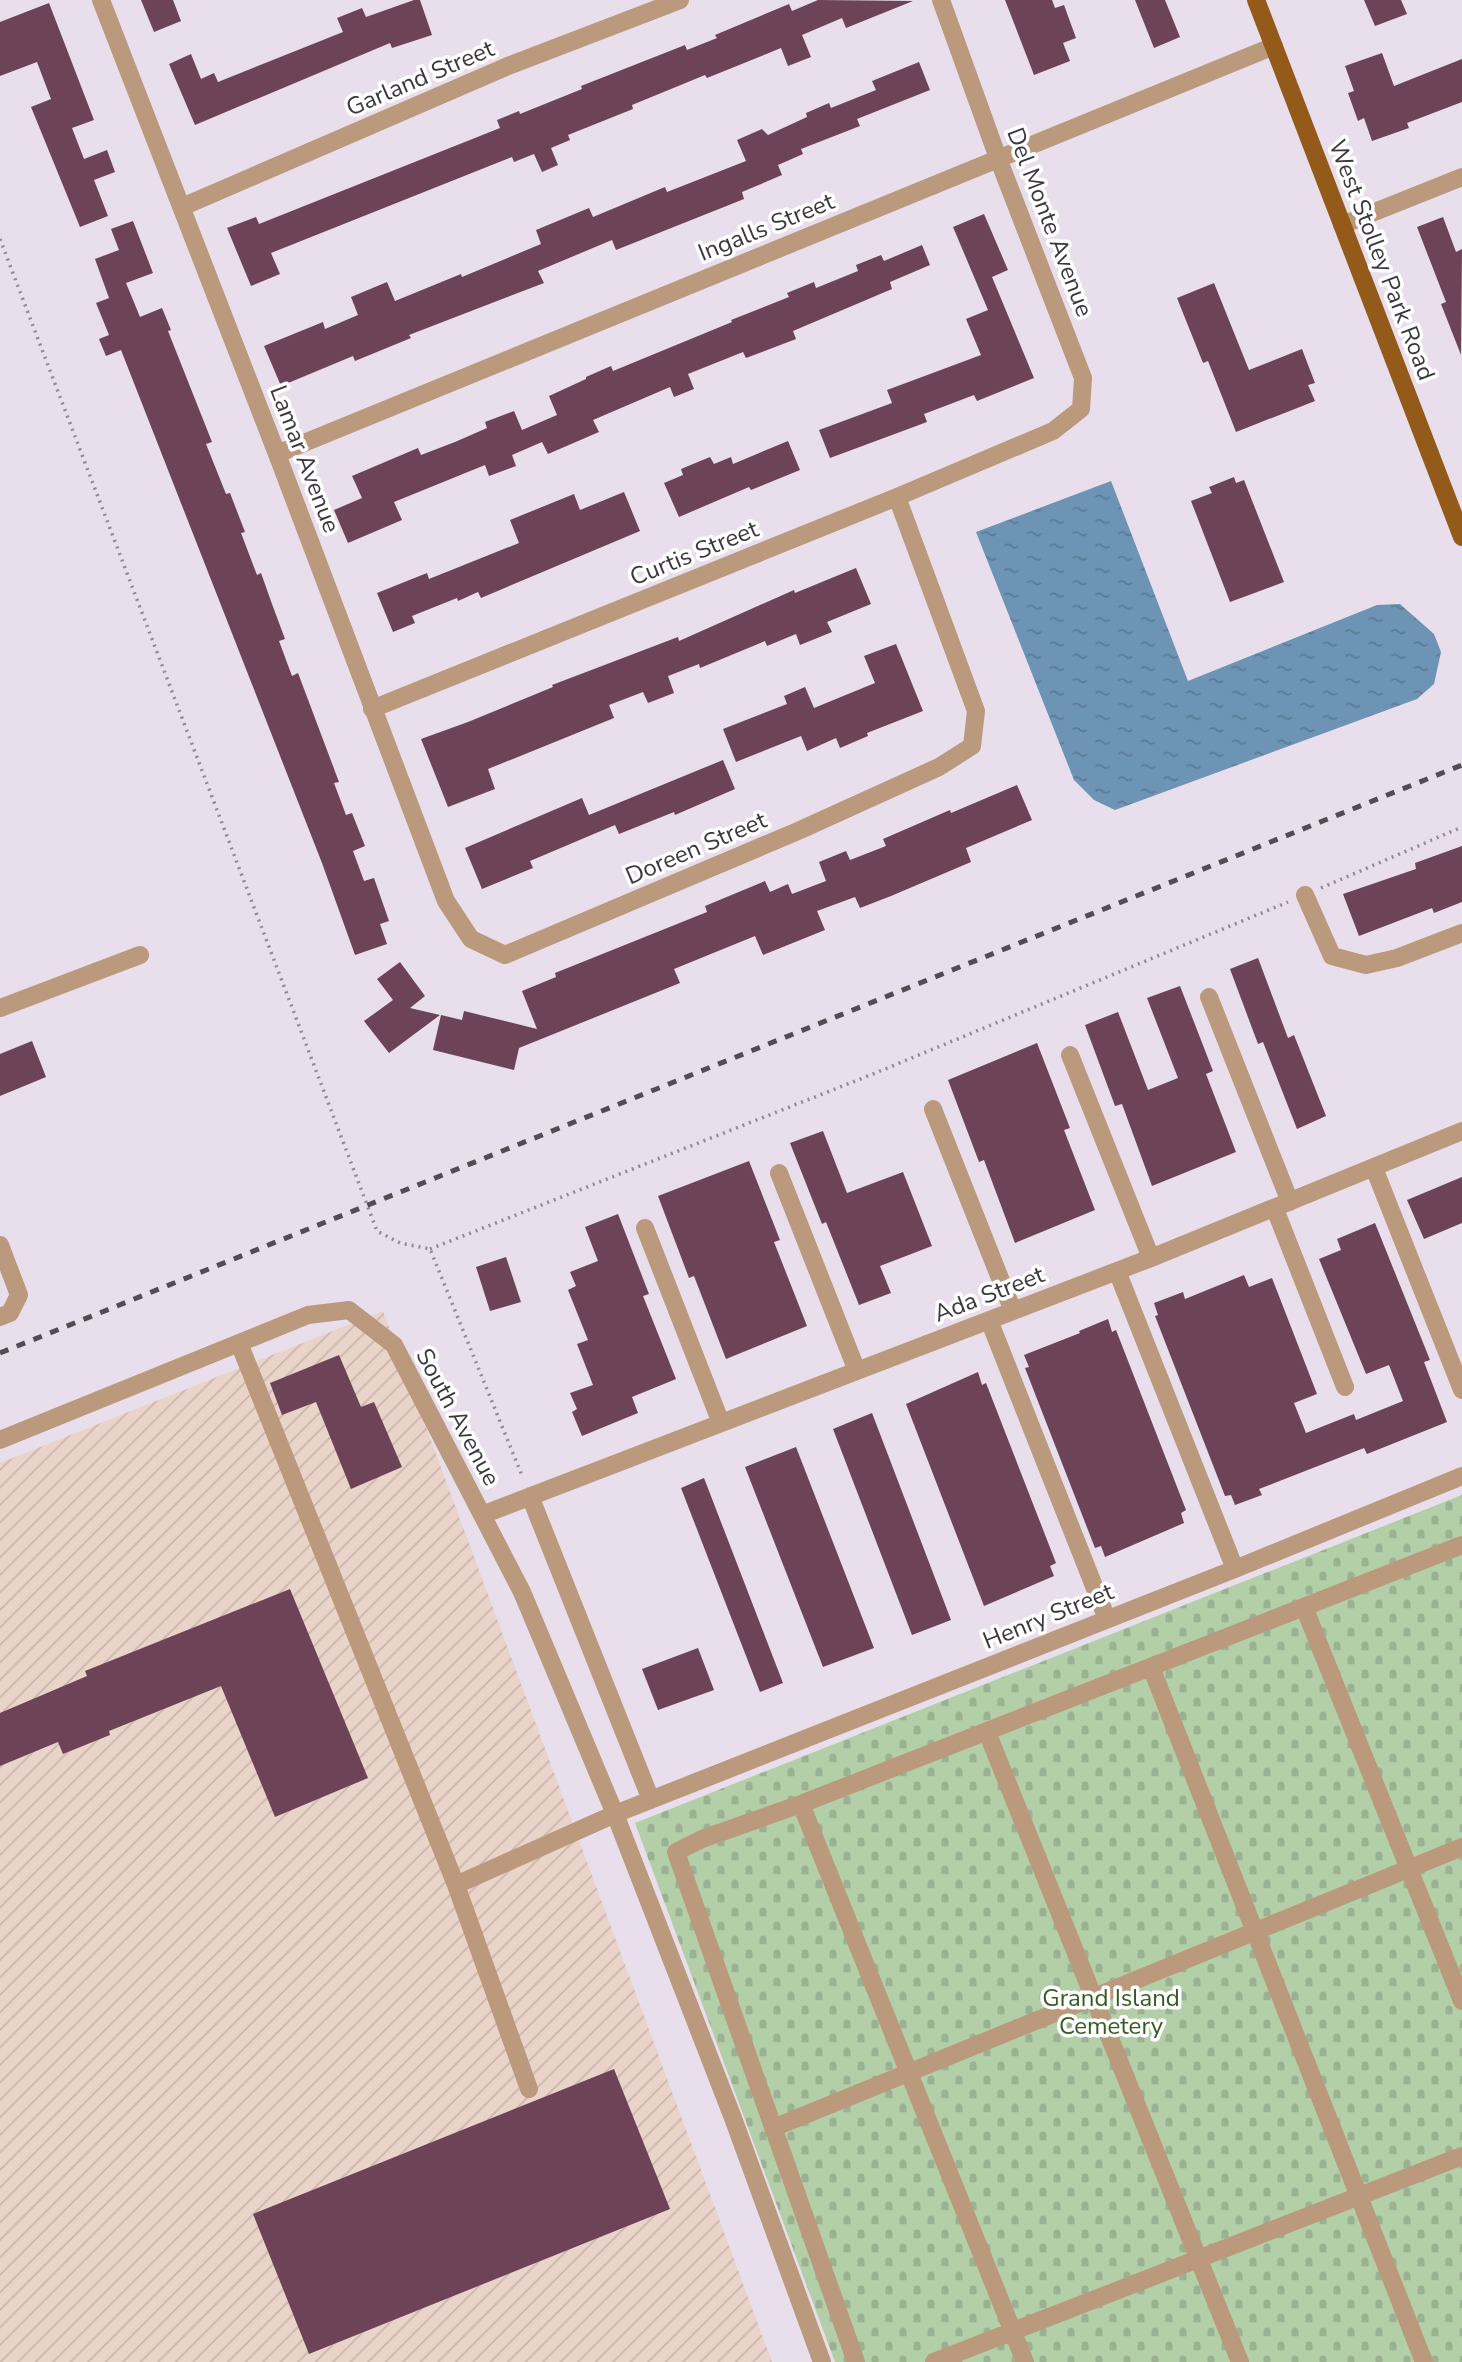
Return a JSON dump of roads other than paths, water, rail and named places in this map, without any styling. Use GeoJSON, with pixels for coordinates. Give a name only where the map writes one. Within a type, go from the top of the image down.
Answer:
{"type":"FeatureCollection","features":[{"type":"Feature","properties":{"kind":"main road","name":"West Stolley Park Road"},"geometry":{"type":"LineString","coordinates":[[1256,0],[1462,537]]}},
{"type":"Feature","properties":{"kind":"street","name":"Lamar Avenue"},"geometry":{"type":"LineString","coordinates":[[101,0],[446,901],[467,932]]}},
{"type":"Feature","properties":{"kind":"street","name":"Garland Street"},"geometry":{"type":"LineString","coordinates":[[182,207],[508,66],[680,0]]}},
{"type":"Feature","properties":{"kind":"street","name":"Del Monte Avenue"},"geometry":{"type":"LineString","coordinates":[[941,0],[998,158],[1083,378],[1082,408],[1053,432],[1032,440]]}},
{"type":"Feature","properties":{"kind":"street","name":"Ingalls Street"},"geometry":{"type":"LineString","coordinates":[[277,454],[1274,46]]}},
{"type":"Feature","properties":{"kind":"street"},"geometry":{"type":"LineString","coordinates":[[1342,225],[1462,177]]}},
{"type":"Feature","properties":{"kind":"street","name":"Curtis Street"},"geometry":{"type":"LineString","coordinates":[[372,709],[1032,440]]}},
{"type":"Feature","properties":{"kind":"street","name":"Doreen Street"},"geometry":{"type":"LineString","coordinates":[[467,932],[471,939],[505,955],[798,831],[945,764],[972,746],[976,711],[897,497]]}},
{"type":"Feature","properties":{"kind":"street"},"geometry":{"type":"LineString","coordinates":[[1305,895],[1332,956],[1366,965],[1397,958],[1462,933]]}},
{"type":"Feature","properties":{"kind":"street"},"geometry":{"type":"LineString","coordinates":[[0,1008],[139,955]]}},
{"type":"Feature","properties":{"kind":"street"},"geometry":{"type":"LineString","coordinates":[[1209,998],[1345,1387]]}},
{"type":"Feature","properties":{"kind":"street"},"geometry":{"type":"LineString","coordinates":[[1070,1055],[1151,1258]]}},
{"type":"Feature","properties":{"kind":"street"},"geometry":{"type":"LineString","coordinates":[[933,1109],[1013,1311]]}},
{"type":"Feature","properties":{"kind":"street","name":"Ada Street"},"geometry":{"type":"LineString","coordinates":[[530,1496],[1151,1258],[1462,1131]]}},
{"type":"Feature","properties":{"kind":"street"},"geometry":{"type":"LineString","coordinates":[[1374,1168],[1462,1390]]}},
{"type":"Feature","properties":{"kind":"street"},"geometry":{"type":"LineString","coordinates":[[779,1173],[857,1371]]}},
{"type":"Feature","properties":{"kind":"street"},"geometry":{"type":"LineString","coordinates":[[645,1228],[721,1423]]}},
{"type":"Feature","properties":{"kind":"street"},"geometry":{"type":"LineString","coordinates":[[0,1245],[19,1295],[10,1312],[0,1317]]}},
{"type":"Feature","properties":{"kind":"street"},"geometry":{"type":"LineString","coordinates":[[1117,1271],[1235,1569]]}},
{"type":"Feature","properties":{"kind":"street","name":"South Avenue"},"geometry":{"type":"LineString","coordinates":[[0,1440],[308,1315],[349,1310],[394,1345],[482,1515],[530,1496],[650,1800]]}},
{"type":"Feature","properties":{"kind":"street"},"geometry":{"type":"LineString","coordinates":[[989,1320],[1107,1619]]}},
{"type":"Feature","properties":{"kind":"street"},"geometry":{"type":"LineString","coordinates":[[239,1343],[456,1885],[529,2089]]}},
{"type":"Feature","properties":{"kind":"street","name":"Henry Street"},"geometry":{"type":"LineString","coordinates":[[456,1885],[615,1814],[1235,1569],[1462,1476]]}},
{"type":"Feature","properties":{"kind":"street"},"geometry":{"type":"LineString","coordinates":[[482,1515],[522,1592],[615,1814],[738,2131],[822,2362]]}},
{"type":"Feature","properties":{"kind":"street"},"geometry":{"type":"LineString","coordinates":[[856,2362],[676,1852],[702,1839],[801,1804],[1462,1545]]}},
{"type":"Feature","properties":{"kind":"street"},"geometry":{"type":"LineString","coordinates":[[1304,1607],[1462,2001]]}},
{"type":"Feature","properties":{"kind":"street"},"geometry":{"type":"LineString","coordinates":[[1151,1667],[1424,2362]]}},
{"type":"Feature","properties":{"kind":"street"},"geometry":{"type":"LineString","coordinates":[[987,1732],[1240,2362]]}},
{"type":"Feature","properties":{"kind":"street"},"geometry":{"type":"LineString","coordinates":[[801,1804],[1025,2362]]}},
{"type":"Feature","properties":{"kind":"street"},"geometry":{"type":"LineString","coordinates":[[774,2128],[1462,1847]]}},
{"type":"Feature","properties":{"kind":"street"},"geometry":{"type":"LineString","coordinates":[[934,2362],[1462,2156]]}},
{"type":"Feature","properties":{"kind":"water"},"geometry":{"type":"Polygon","coordinates":[[[1111,481],[1188,681],[1377,605],[1400,604],[1434,634],[1441,652],[1434,684],[1417,699],[1115,810],[1094,800],[1074,780],[976,532],[1111,481]]]}},
{"type":"Feature","properties":{"kind":"railway"},"geometry":{"type":"LineString","coordinates":[[0,1353],[1462,765]]}},
{"type":"Feature","properties":{"kind":"park label","name":"Grand Island Cemetery"},"geometry":{"type":"Point","coordinates":[1111,2012]}}]}
